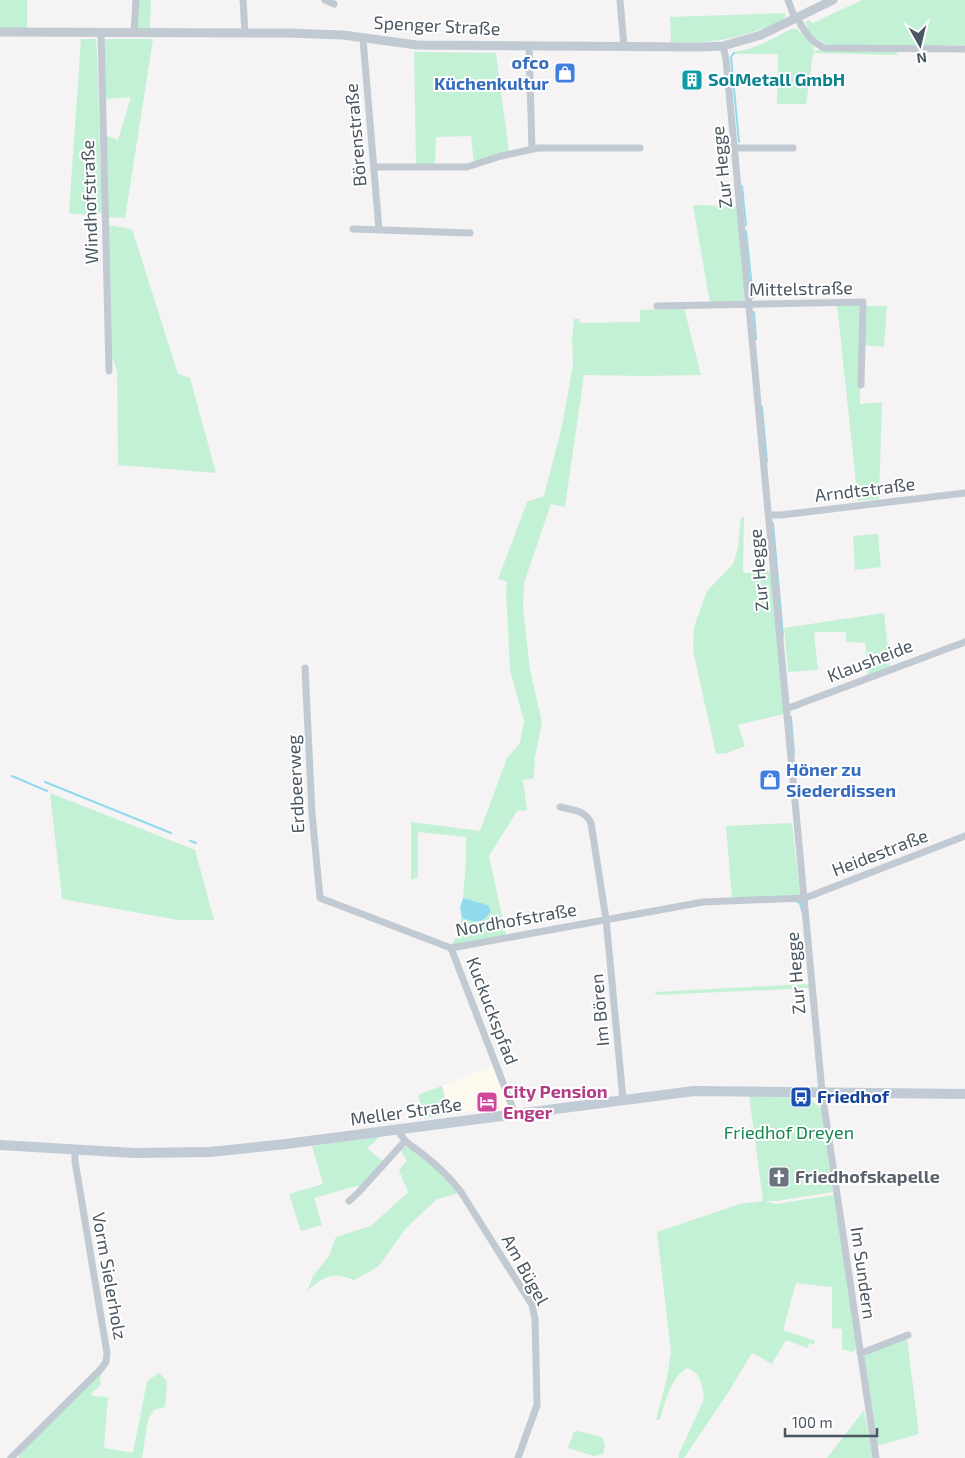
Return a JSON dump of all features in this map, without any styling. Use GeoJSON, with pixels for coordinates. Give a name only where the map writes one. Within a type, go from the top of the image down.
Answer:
{"type":"FeatureCollection","features":[{"type":"Feature","properties":{"kind":"main road","name":"Meller Straße"},"geometry":{"type":"LineString","coordinates":[[0,1145],[134,1153],[210,1152],[694,1091],[965,1094]]}},
{"type":"Feature","properties":{"kind":"street"},"geometry":{"type":"LineString","coordinates":[[134,32],[136,0]]}},
{"type":"Feature","properties":{"kind":"street"},"geometry":{"type":"LineString","coordinates":[[243,0],[245,32]]}},
{"type":"Feature","properties":{"kind":"street"},"geometry":{"type":"LineString","coordinates":[[325,0],[334,4]]}},
{"type":"Feature","properties":{"kind":"street"},"geometry":{"type":"LineString","coordinates":[[620,0],[624,47]]}},
{"type":"Feature","properties":{"kind":"street"},"geometry":{"type":"LineString","coordinates":[[788,0],[796,19],[805,33],[811,40],[826,48],[965,49]]}},
{"type":"Feature","properties":{"kind":"street","name":"Spenger Straße"},"geometry":{"type":"LineString","coordinates":[[0,32],[245,32],[315,34],[417,45],[702,47],[723,46],[761,36],[833,0]]}},
{"type":"Feature","properties":{"kind":"street","name":"Windhofstraße"},"geometry":{"type":"LineString","coordinates":[[101,32],[109,370]]}},
{"type":"Feature","properties":{"kind":"street","name":"Börenstraße"},"geometry":{"type":"LineString","coordinates":[[363,38],[379,230]]}},
{"type":"Feature","properties":{"kind":"street"},"geometry":{"type":"LineString","coordinates":[[529,46],[532,149]]}},
{"type":"Feature","properties":{"kind":"street","name":"Zur Hegge"},"geometry":{"type":"LineString","coordinates":[[723,46],[750,305],[822,1092]]}},
{"type":"Feature","properties":{"kind":"street"},"geometry":{"type":"LineString","coordinates":[[374,167],[467,167],[501,156],[532,149],[640,148]]}},
{"type":"Feature","properties":{"kind":"street"},"geometry":{"type":"LineString","coordinates":[[735,148],[793,148]]}},
{"type":"Feature","properties":{"kind":"street"},"geometry":{"type":"LineString","coordinates":[[353,229],[470,233]]}},
{"type":"Feature","properties":{"kind":"street","name":"Mittelstraße"},"geometry":{"type":"LineString","coordinates":[[657,306],[863,302],[861,385]]}},
{"type":"Feature","properties":{"kind":"street","name":"Arndtstraße"},"geometry":{"type":"LineString","coordinates":[[769,515],[965,493]]}},
{"type":"Feature","properties":{"kind":"street","name":"Klausheide"},"geometry":{"type":"LineString","coordinates":[[786,709],[965,642]]}},
{"type":"Feature","properties":{"kind":"street","name":"Erdbeerweg"},"geometry":{"type":"LineString","coordinates":[[305,668],[312,813],[320,898]]}},
{"type":"Feature","properties":{"kind":"street"},"geometry":{"type":"LineString","coordinates":[[560,807],[580,811],[591,823],[606,919]]}},
{"type":"Feature","properties":{"kind":"street","name":"Heidestraße"},"geometry":{"type":"LineString","coordinates":[[805,898],[965,836]]}},
{"type":"Feature","properties":{"kind":"street","name":"Nordhofstraße"},"geometry":{"type":"LineString","coordinates":[[320,898],[451,948],[703,902],[805,898]]}},
{"type":"Feature","properties":{"kind":"street","name":"Im Bören"},"geometry":{"type":"LineString","coordinates":[[606,919],[623,1099]]}},
{"type":"Feature","properties":{"kind":"street","name":"Kuckuckspfad"},"geometry":{"type":"LineString","coordinates":[[451,948],[514,1114]]}},
{"type":"Feature","properties":{"kind":"street","name":"Im Sundern"},"geometry":{"type":"LineString","coordinates":[[822,1092],[876,1458]]}},
{"type":"Feature","properties":{"kind":"street","name":"Am Bügel"},"geometry":{"type":"LineString","coordinates":[[398,1129],[405,1141],[452,1180],[472,1208],[532,1305],[535,1319],[536,1405],[518,1458]]}},
{"type":"Feature","properties":{"kind":"street"},"geometry":{"type":"LineString","coordinates":[[349,1201],[405,1141]]}},
{"type":"Feature","properties":{"kind":"street","name":"Vorm Sielerholz"},"geometry":{"type":"LineString","coordinates":[[11,1458],[106,1362],[107,1353],[75,1161],[75,1150]]}},
{"type":"Feature","properties":{"kind":"street"},"geometry":{"type":"LineString","coordinates":[[860,1352],[867,1352],[908,1336]]}},
{"type":"Feature","properties":{"kind":"shaded area"},"geometry":{"type":"Polygon","coordinates":[[[494,1065],[511,1110],[476,1115],[475,1111],[449,1114],[442,1086],[494,1065]]]}},
{"type":"Feature","properties":{"kind":"green space"},"geometry":{"type":"Polygon","coordinates":[[[0,0],[27,0],[27,28],[0,28],[0,0]]]}},
{"type":"Feature","properties":{"kind":"green space"},"geometry":{"type":"Polygon","coordinates":[[[137,0],[151,0],[150,28],[135,29],[137,0]]]}},
{"type":"Feature","properties":{"kind":"green space"},"geometry":{"type":"Polygon","coordinates":[[[862,0],[965,0],[965,45],[897,46],[897,55],[813,53],[827,44],[812,36],[806,21],[809,20],[813,23],[862,0]]]}},
{"type":"Feature","properties":{"kind":"green space"},"geometry":{"type":"Polygon","coordinates":[[[786,13],[784,20],[742,35],[716,41],[671,42],[670,17],[786,13]]]}},
{"type":"Feature","properties":{"kind":"green space"},"geometry":{"type":"Polygon","coordinates":[[[791,29],[797,29],[814,47],[806,104],[777,104],[778,54],[731,54],[763,44],[791,29]]]}},
{"type":"Feature","properties":{"kind":"green space"},"geometry":{"type":"Polygon","coordinates":[[[81,39],[96,39],[97,50],[102,212],[96,216],[69,213],[81,39]]]}},
{"type":"Feature","properties":{"kind":"green space"},"geometry":{"type":"Polygon","coordinates":[[[104,39],[153,39],[125,218],[107,217],[105,135],[118,140],[131,97],[104,99],[104,39]]]}},
{"type":"Feature","properties":{"kind":"green space"},"geometry":{"type":"Polygon","coordinates":[[[414,52],[496,53],[509,152],[474,163],[471,136],[436,137],[435,166],[416,165],[414,52]]]}},
{"type":"Feature","properties":{"kind":"green space"},"geometry":{"type":"Polygon","coordinates":[[[693,205],[737,206],[744,302],[710,303],[693,205]]]}},
{"type":"Feature","properties":{"kind":"green space"},"geometry":{"type":"Polygon","coordinates":[[[107,225],[132,229],[178,374],[190,378],[216,473],[118,465],[117,370],[111,356],[107,225]]]}},
{"type":"Feature","properties":{"kind":"green space"},"geometry":{"type":"Polygon","coordinates":[[[837,305],[860,305],[860,404],[882,402],[879,499],[858,501],[837,305]]]}},
{"type":"Feature","properties":{"kind":"green space"},"geometry":{"type":"Polygon","coordinates":[[[865,306],[887,306],[884,347],[863,345],[865,306]]]}},
{"type":"Feature","properties":{"kind":"green space"},"geometry":{"type":"Polygon","coordinates":[[[684,308],[701,375],[584,375],[565,507],[551,504],[524,583],[523,607],[530,670],[542,722],[535,757],[534,778],[523,780],[527,810],[517,811],[489,856],[506,934],[504,936],[451,946],[461,929],[461,917],[480,922],[488,905],[463,898],[466,837],[418,832],[418,877],[411,880],[411,822],[480,831],[507,758],[520,743],[524,721],[510,670],[507,582],[498,579],[527,502],[544,496],[562,426],[573,365],[572,339],[574,319],[579,319],[580,323],[640,322],[640,310],[684,308]]]}},
{"type":"Feature","properties":{"kind":"green space"},"geometry":{"type":"Polygon","coordinates":[[[741,517],[744,517],[743,573],[772,571],[784,714],[738,725],[745,746],[727,753],[716,754],[693,651],[694,627],[707,591],[733,564],[738,548],[741,517]]]}},
{"type":"Feature","properties":{"kind":"green space"},"geometry":{"type":"Polygon","coordinates":[[[878,534],[881,567],[855,570],[853,536],[878,534]]]}},
{"type":"Feature","properties":{"kind":"green space"},"geometry":{"type":"Polygon","coordinates":[[[884,613],[890,667],[868,675],[865,643],[846,642],[846,632],[814,632],[818,670],[788,672],[784,628],[884,613]]]}},
{"type":"Feature","properties":{"kind":"green space"},"geometry":{"type":"Polygon","coordinates":[[[50,793],[195,850],[214,920],[178,920],[62,899],[50,793]]]}},
{"type":"Feature","properties":{"kind":"green space"},"geometry":{"type":"Polygon","coordinates":[[[792,823],[800,895],[732,898],[726,826],[792,823]]]}},
{"type":"Feature","properties":{"kind":"green space"},"geometry":{"type":"Polygon","coordinates":[[[809,984],[809,988],[656,995],[655,992],[809,984]]]}},
{"type":"Feature","properties":{"kind":"green space"},"geometry":{"type":"Polygon","coordinates":[[[442,1086],[449,1114],[424,1118],[418,1095],[442,1086]]]}},
{"type":"Feature","properties":{"kind":"green space","name":"Friedhof Dreyen"},"geometry":{"type":"Polygon","coordinates":[[[749,1095],[809,1098],[822,1109],[833,1192],[765,1201],[776,1204],[834,1195],[857,1349],[852,1352],[842,1349],[842,1329],[832,1328],[832,1287],[796,1283],[783,1330],[815,1341],[814,1344],[810,1343],[807,1348],[786,1340],[772,1364],[752,1353],[684,1458],[679,1458],[678,1456],[704,1399],[702,1385],[698,1376],[687,1368],[681,1372],[673,1384],[660,1419],[656,1420],[667,1378],[671,1352],[657,1232],[740,1204],[763,1201],[749,1095]]]}},
{"type":"Feature","properties":{"kind":"green space"},"geometry":{"type":"Polygon","coordinates":[[[381,1136],[367,1148],[385,1163],[362,1188],[356,1186],[314,1198],[322,1225],[301,1231],[289,1194],[323,1184],[312,1146],[381,1136]]]}},
{"type":"Feature","properties":{"kind":"green space"},"geometry":{"type":"Polygon","coordinates":[[[406,1146],[452,1175],[462,1188],[456,1194],[437,1199],[406,1228],[378,1267],[354,1280],[340,1276],[323,1279],[307,1292],[313,1276],[329,1256],[336,1237],[371,1226],[408,1192],[399,1170],[407,1161],[401,1150],[406,1146]]]}},
{"type":"Feature","properties":{"kind":"green space"},"geometry":{"type":"Polygon","coordinates":[[[907,1338],[919,1434],[876,1446],[864,1354],[907,1338]]]}},
{"type":"Feature","properties":{"kind":"green space"},"geometry":{"type":"Polygon","coordinates":[[[101,1372],[100,1386],[91,1393],[93,1396],[108,1397],[104,1448],[133,1453],[147,1381],[159,1373],[167,1381],[165,1407],[154,1410],[148,1420],[142,1458],[19,1458],[19,1453],[101,1372]]]}},
{"type":"Feature","properties":{"kind":"green space"},"geometry":{"type":"Polygon","coordinates":[[[864,1410],[873,1458],[827,1458],[864,1410]]]}},
{"type":"Feature","properties":{"kind":"green space"},"geometry":{"type":"Polygon","coordinates":[[[578,1431],[602,1437],[605,1445],[603,1454],[594,1456],[568,1448],[574,1432],[578,1431]]]}},
{"type":"Feature","properties":{"kind":"water"},"geometry":{"type":"Polygon","coordinates":[[[463,898],[488,905],[491,911],[485,918],[479,921],[462,918],[460,908],[463,898]]]}},
{"type":"Feature","properties":{"kind":"waterway"},"geometry":{"type":"LineString","coordinates":[[734,53],[731,57],[739,142]]}},
{"type":"Feature","properties":{"kind":"waterway"},"geometry":{"type":"LineString","coordinates":[[742,186],[746,225]]}},
{"type":"Feature","properties":{"kind":"waterway"},"geometry":{"type":"LineString","coordinates":[[746,231],[753,298]]}},
{"type":"Feature","properties":{"kind":"waterway"},"geometry":{"type":"LineString","coordinates":[[754,312],[756,339]]}},
{"type":"Feature","properties":{"kind":"waterway"},"geometry":{"type":"LineString","coordinates":[[762,407],[767,462]]}},
{"type":"Feature","properties":{"kind":"waterway"},"geometry":{"type":"LineString","coordinates":[[773,523],[783,636]]}},
{"type":"Feature","properties":{"kind":"waterway"},"geometry":{"type":"LineString","coordinates":[[791,717],[794,754]]}},
{"type":"Feature","properties":{"kind":"waterway"},"geometry":{"type":"LineString","coordinates":[[12,776],[47,791]]}},
{"type":"Feature","properties":{"kind":"waterway"},"geometry":{"type":"LineString","coordinates":[[45,782],[171,833]]}},
{"type":"Feature","properties":{"kind":"waterway"},"geometry":{"type":"LineString","coordinates":[[190,841],[196,843]]}},
{"type":"Feature","properties":{"kind":"waterway"},"geometry":{"type":"LineString","coordinates":[[796,901],[800,903],[802,911]]}},
{"type":"Feature","properties":{"kind":"place","name":"ofco Küchenkultur"},"geometry":{"type":"Point","coordinates":[565,73]}},
{"type":"Feature","properties":{"kind":"place","name":"SolMetall GmbH"},"geometry":{"type":"Point","coordinates":[692,80]}},
{"type":"Feature","properties":{"kind":"place","name":"Höner zu Siederdissen"},"geometry":{"type":"Point","coordinates":[770,780]}},
{"type":"Feature","properties":{"kind":"place","name":"Friedhof"},"geometry":{"type":"Point","coordinates":[801,1097]}},
{"type":"Feature","properties":{"kind":"place","name":"City Pension Enger"},"geometry":{"type":"Point","coordinates":[487,1102]}},
{"type":"Feature","properties":{"kind":"place","name":"Friedhofskapelle"},"geometry":{"type":"Point","coordinates":[779,1177]}}]}
